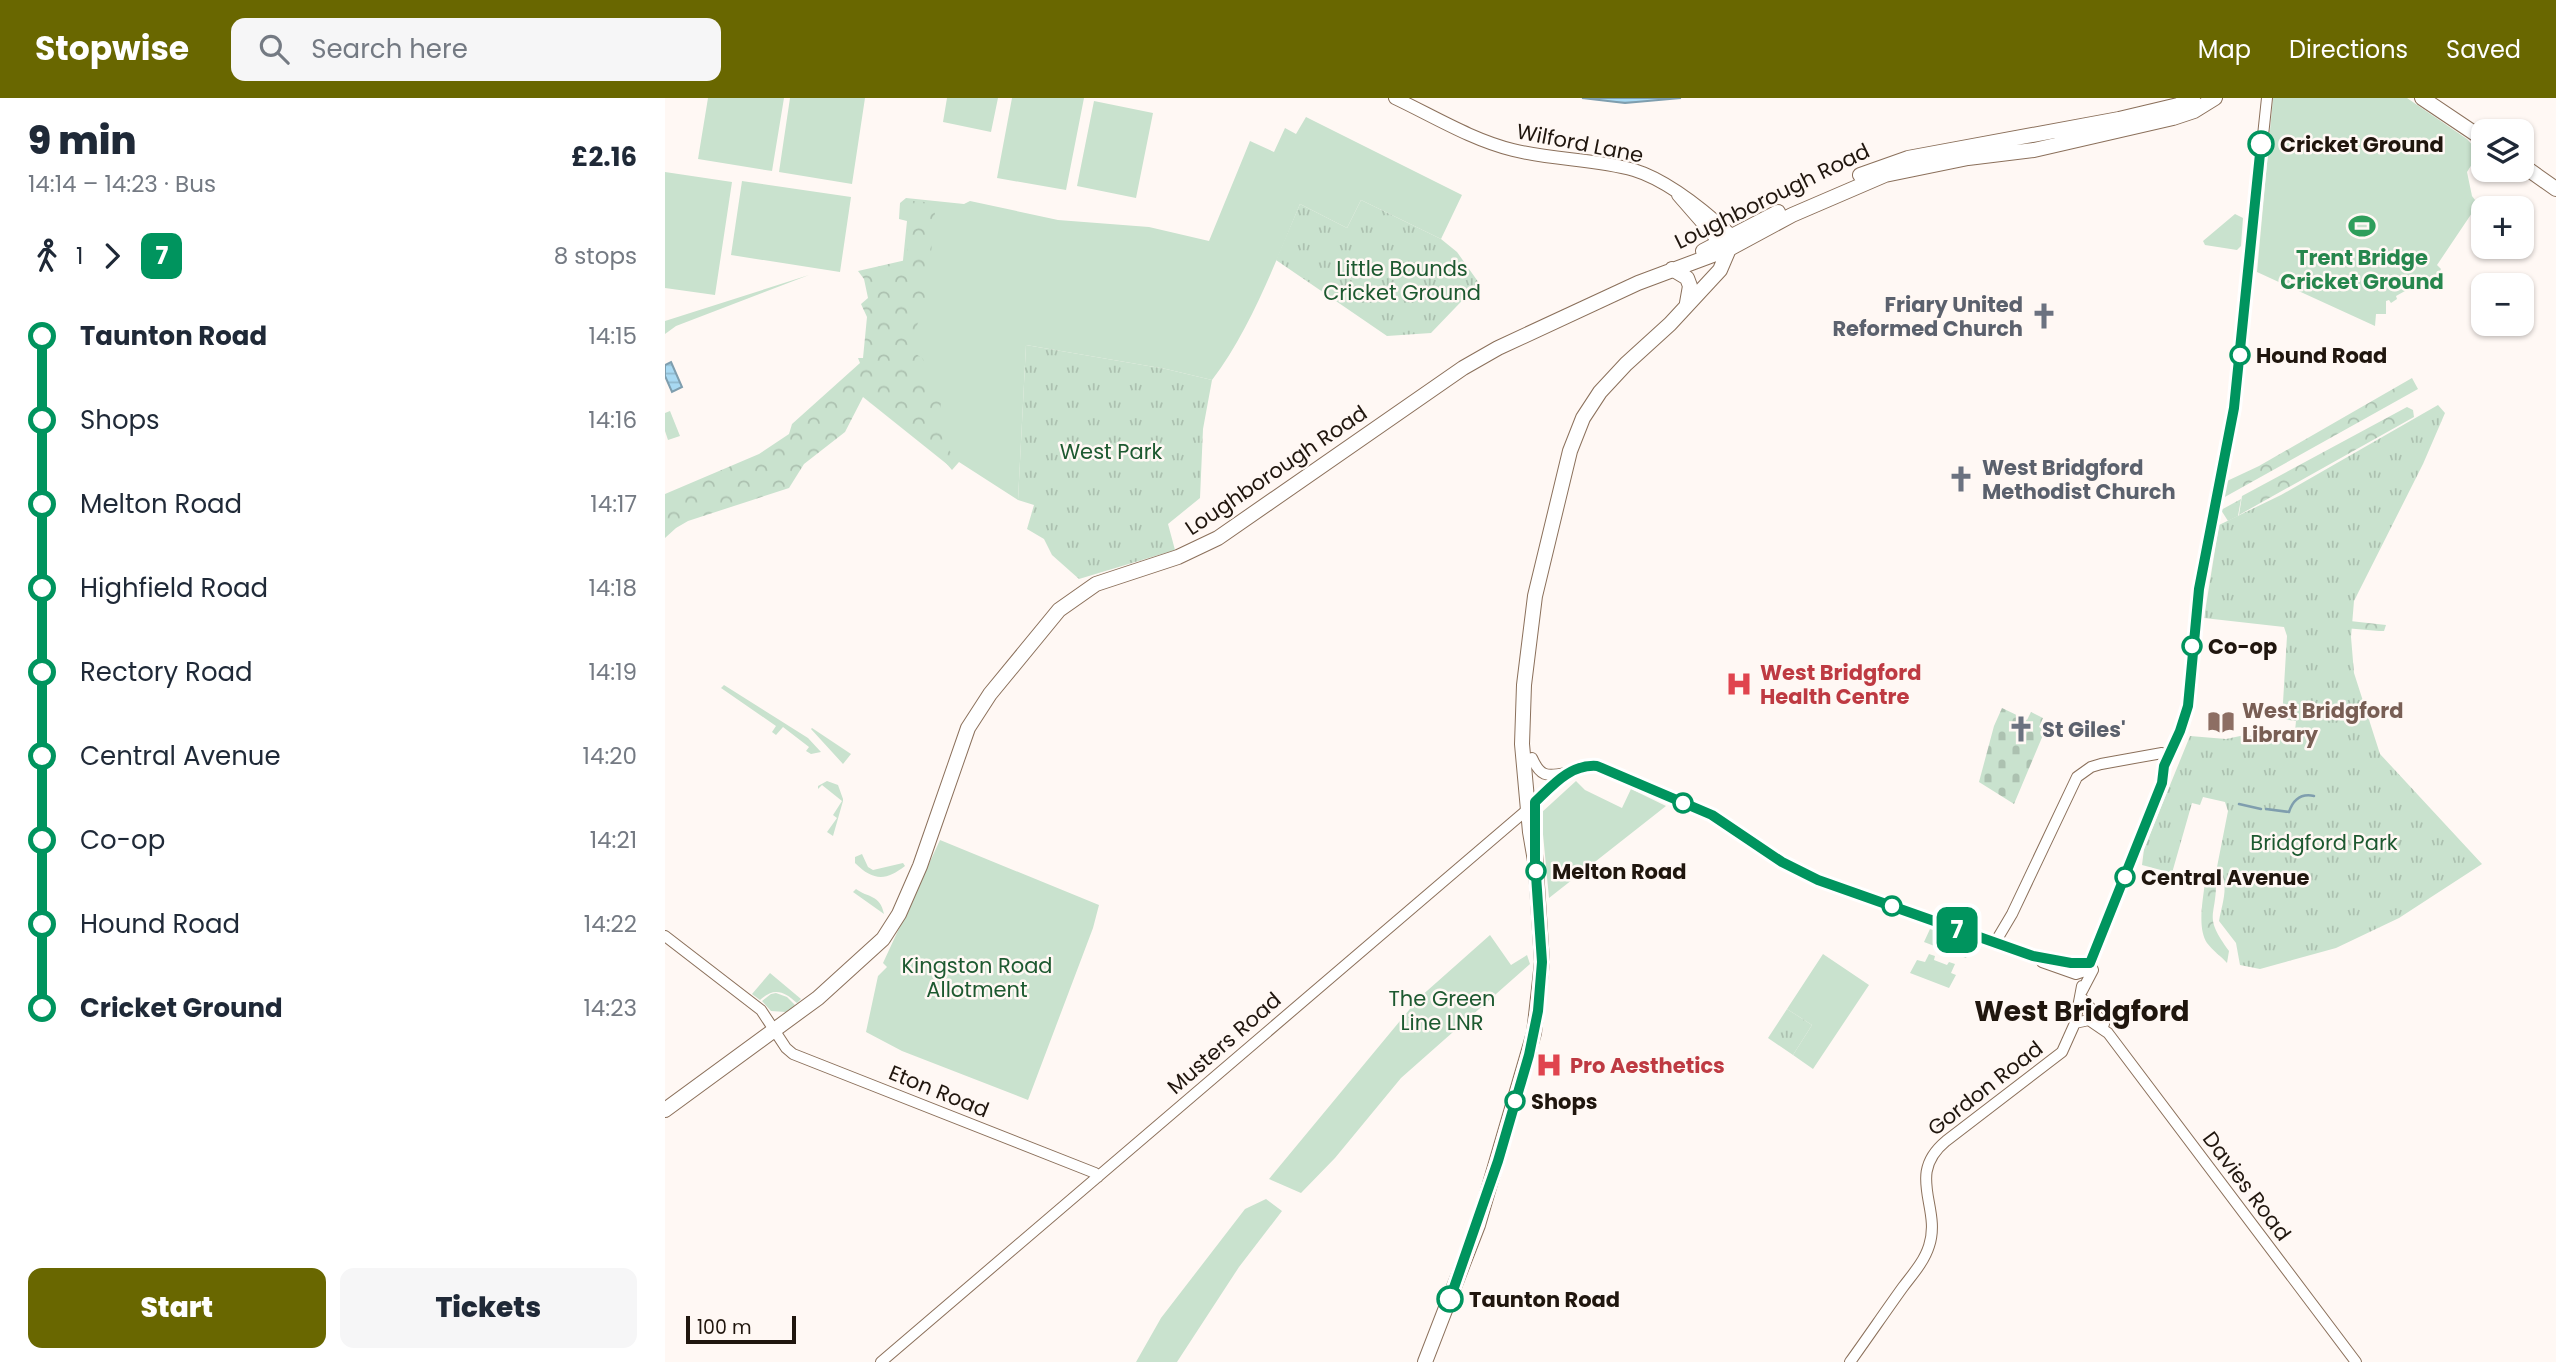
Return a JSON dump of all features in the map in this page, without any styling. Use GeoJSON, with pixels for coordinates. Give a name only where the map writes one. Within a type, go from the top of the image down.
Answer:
{"type":"FeatureCollection","features":[{"type":"Feature","properties":{"kind":"main road","name":"Wilford Lane"},"geometry":{"type":"LineString","coordinates":[[1395,98],[1511,150],[1632,170],[1655,178],[1678,195],[1724,245]]}},
{"type":"Feature","properties":{"kind":"main road","name":"Loughborough Road"},"geometry":{"type":"LineString","coordinates":[[665,1110],[775,1031],[837,982],[871,949],[904,887],[968,727],[990,694],[1050,619],[1073,598],[1110,578],[1159,564],[1204,546],[1463,368],[1506,345],[1724,245],[1819,192],[1882,165],[1917,156],[2119,120],[2178,105],[2193,98]]}},
{"type":"Feature","properties":{"kind":"main road","name":"Loughborough Road"},"geometry":{"type":"LineString","coordinates":[[1724,245],[1762,232],[1846,190],[1885,175],[1936,163],[2035,150],[2086,139],[2186,114],[2215,98]]}},
{"type":"Feature","properties":{"kind":"main road"},"geometry":{"type":"LineString","coordinates":[[2422,98],[2471,131]]}},
{"type":"Feature","properties":{"kind":"main road"},"geometry":{"type":"LineString","coordinates":[[2534,173],[2556,189]]}},
{"type":"Feature","properties":{"kind":"main road","name":"Loughborough Road"},"geometry":{"type":"LineString","coordinates":[[1720,270],[1762,232]]}},
{"type":"Feature","properties":{"kind":"main road"},"geometry":{"type":"LineString","coordinates":[[1425,1362],[1481,1214],[1534,1033],[1542,962],[1532,805],[1523,744],[1524,706],[1535,596],[1563,473],[1575,435],[1591,405],[1626,364],[1656,338],[1720,270],[1724,245]]}},
{"type":"Feature","properties":{"kind":"main road"},"geometry":{"type":"LineString","coordinates":[[1687,303],[1724,245]]}},
{"type":"Feature","properties":{"kind":"main road","name":"Loughborough Road"},"geometry":{"type":"LineString","coordinates":[[1665,272],[1687,278],[1690,286],[1687,303]]}},
{"type":"Feature","properties":{"kind":"main road"},"geometry":{"type":"LineString","coordinates":[[1524,706],[1532,758],[1532,844],[1535,861]]}},
{"type":"Feature","properties":{"kind":"street"},"geometry":{"type":"LineString","coordinates":[[1996,941],[2012,914],[2077,778],[2083,771],[2101,764],[2162,753],[2169,756],[2184,719],[2188,706],[2199,589],[2234,408],[2256,209],[2264,98]]}},
{"type":"Feature","properties":{"kind":"street"},"geometry":{"type":"LineString","coordinates":[[1532,758],[1537,770],[1544,774],[1556,775],[1571,771]]}},
{"type":"Feature","properties":{"kind":"street","name":"Musters Road"},"geometry":{"type":"LineString","coordinates":[[881,1362],[1571,771],[1584,766],[1597,766],[1712,815],[1782,862],[1818,880],[1973,936],[1996,941]]}},
{"type":"Feature","properties":{"kind":"street"},"geometry":{"type":"LineString","coordinates":[[1507,827],[1521,830],[1532,844]]}},
{"type":"Feature","properties":{"kind":"street","name":"Eton Road"},"geometry":{"type":"LineString","coordinates":[[665,936],[756,1005],[793,1054],[1098,1177]]}},
{"type":"Feature","properties":{"kind":"street","name":"Gordon Road"},"geometry":{"type":"LineString","coordinates":[[1850,1362],[1919,1265],[1930,1245],[1932,1232],[1925,1178],[1933,1154],[1945,1141],[2054,1060],[2066,1046],[2075,1023],[2085,971],[2071,963],[2035,956],[2008,948],[1996,941]]}},
{"type":"Feature","properties":{"kind":"street","name":"Davies Road"},"geometry":{"type":"LineString","coordinates":[[2081,994],[2356,1362]]}},
{"type":"Feature","properties":{"kind":"street"},"geometry":{"type":"LineString","coordinates":[[2075,1023],[2089,1020],[2108,1033]]}},
{"type":"Feature","properties":{"kind":"green space"},"geometry":{"type":"Polygon","coordinates":[[[708,98],[784,98],[772,171],[698,159],[708,98]]]}},
{"type":"Feature","properties":{"kind":"green space"},"geometry":{"type":"Polygon","coordinates":[[[790,98],[865,98],[852,184],[779,172],[790,98]]]}},
{"type":"Feature","properties":{"kind":"green space"},"geometry":{"type":"Polygon","coordinates":[[[947,98],[998,98],[991,132],[943,122],[947,98]]]}},
{"type":"Feature","properties":{"kind":"green space"},"geometry":{"type":"Polygon","coordinates":[[[1012,98],[1084,98],[1066,190],[997,178],[1012,98]]]}},
{"type":"Feature","properties":{"kind":"green space","name":"Trent Bridge Cricket Ground"},"geometry":{"type":"Polygon","coordinates":[[[2273,98],[2407,98],[2471,144],[2471,166],[2467,172],[2472,196],[2471,214],[2437,265],[2441,269],[2438,281],[2430,277],[2416,288],[2414,286],[2396,296],[2397,299],[2391,303],[2386,301],[2386,314],[2376,314],[2375,326],[2257,272],[2273,98]]]}},
{"type":"Feature","properties":{"kind":"green space"},"geometry":{"type":"Polygon","coordinates":[[[1094,101],[1153,113],[1136,198],[1077,186],[1094,101]]]}},
{"type":"Feature","properties":{"kind":"green space"},"geometry":{"type":"Polygon","coordinates":[[[1306,117],[1462,195],[1441,239],[1361,200],[1347,228],[1300,204],[1250,318],[1212,380],[1166,369],[1026,345],[1018,500],[959,462],[952,470],[918,431],[900,290],[907,221],[899,219],[900,203],[906,198],[964,204],[970,201],[1058,220],[1149,227],[1209,241],[1250,141],[1274,152],[1285,128],[1296,134],[1306,117]]]}},
{"type":"Feature","properties":{"kind":"green space"},"geometry":{"type":"Polygon","coordinates":[[[665,172],[732,182],[715,295],[665,288],[665,172]]]}},
{"type":"Feature","properties":{"kind":"green space"},"geometry":{"type":"Polygon","coordinates":[[[742,181],[851,197],[840,272],[731,255],[742,181]]]}},
{"type":"Feature","properties":{"kind":"green space","name":"Little Bounds Cricket Ground"},"geometry":{"type":"Polygon","coordinates":[[[1361,200],[1441,239],[1457,252],[1479,283],[1431,333],[1387,336],[1276,260],[1300,204],[1347,228],[1361,200]]]}},
{"type":"Feature","properties":{"kind":"green space"},"geometry":{"type":"Polygon","coordinates":[[[913,201],[936,203],[926,303],[908,348],[923,359],[927,378],[936,385],[942,396],[940,426],[952,454],[948,465],[863,397],[845,432],[804,464],[789,488],[688,521],[665,538],[665,494],[759,454],[789,434],[792,424],[860,363],[858,358],[863,358],[867,317],[861,304],[868,298],[864,279],[858,271],[906,260],[913,201]]]}},
{"type":"Feature","properties":{"kind":"green space"},"geometry":{"type":"Polygon","coordinates":[[[2235,214],[2243,218],[2241,246],[2237,250],[2205,245],[2203,241],[2235,214]]]}},
{"type":"Feature","properties":{"kind":"green space"},"geometry":{"type":"Polygon","coordinates":[[[809,275],[676,326],[665,334],[665,321],[809,275]]]}},
{"type":"Feature","properties":{"kind":"green space","name":"West Park"},"geometry":{"type":"Polygon","coordinates":[[[1026,345],[1166,369],[1212,380],[1203,429],[1200,498],[1168,524],[1175,550],[1079,579],[1052,555],[1044,539],[1027,529],[1034,505],[1018,500],[1026,345]]]}},
{"type":"Feature","properties":{"kind":"green space"},"geometry":{"type":"Polygon","coordinates":[[[2412,378],[2418,389],[2223,498],[2227,481],[2259,466],[2412,378]]]}},
{"type":"Feature","properties":{"kind":"green space","name":"Bridgford Park"},"geometry":{"type":"Polygon","coordinates":[[[2438,405],[2445,413],[2423,464],[2354,601],[2351,637],[2354,673],[2380,754],[2482,864],[2399,918],[2336,948],[2260,969],[2240,965],[2236,943],[2219,921],[2225,886],[2217,867],[2228,811],[2225,802],[2203,797],[2200,805],[2192,803],[2172,873],[2142,865],[2144,849],[2190,736],[2226,739],[2245,735],[2294,741],[2296,721],[2282,719],[2287,636],[2284,627],[2204,618],[2219,525],[2281,495],[2438,405]]]}},
{"type":"Feature","properties":{"kind":"green space"},"geometry":{"type":"Polygon","coordinates":[[[2407,407],[2413,410],[2414,417],[2239,515],[2242,496],[2407,407]]]}},
{"type":"Feature","properties":{"kind":"green space"},"geometry":{"type":"Polygon","coordinates":[[[670,411],[680,436],[668,440],[665,413],[670,411]]]}},
{"type":"Feature","properties":{"kind":"green space"},"geometry":{"type":"Polygon","coordinates":[[[2241,499],[2238,516],[2228,521],[2221,510],[2241,499]]]}},
{"type":"Feature","properties":{"kind":"green space"},"geometry":{"type":"Polygon","coordinates":[[[2350,621],[2386,625],[2384,631],[2333,627],[2350,621]]]}},
{"type":"Feature","properties":{"kind":"green space"},"geometry":{"type":"Polygon","coordinates":[[[724,685],[808,738],[821,752],[811,754],[806,751],[809,747],[783,727],[776,735],[772,732],[776,726],[721,688],[724,685]]]}},
{"type":"Feature","properties":{"kind":"green space"},"geometry":{"type":"Polygon","coordinates":[[[2002,708],[2027,720],[2031,712],[2043,718],[2039,727],[2044,730],[2043,735],[2014,804],[1979,782],[1994,726],[2002,708]]]}},
{"type":"Feature","properties":{"kind":"green space"},"geometry":{"type":"Polygon","coordinates":[[[811,729],[851,754],[843,764],[811,729]]]}},
{"type":"Feature","properties":{"kind":"green space"},"geometry":{"type":"Polygon","coordinates":[[[827,781],[838,785],[843,799],[833,836],[827,832],[837,818],[833,815],[842,801],[822,785],[818,789],[818,786],[827,781]]]}},
{"type":"Feature","properties":{"kind":"green space"},"geometry":{"type":"Polygon","coordinates":[[[1576,781],[1585,790],[1622,808],[1631,789],[1666,806],[1549,898],[1541,813],[1576,781]]]}},
{"type":"Feature","properties":{"kind":"green space","name":"Kingston Road Allotment"},"geometry":{"type":"Polygon","coordinates":[[[940,840],[1099,905],[1093,928],[1028,1100],[902,1051],[866,1032],[878,976],[887,967],[883,963],[940,840]]]}},
{"type":"Feature","properties":{"kind":"green space"},"geometry":{"type":"Polygon","coordinates":[[[862,854],[868,867],[873,870],[903,863],[905,866],[886,876],[874,876],[855,863],[855,857],[862,854]]]}},
{"type":"Feature","properties":{"kind":"green space"},"geometry":{"type":"Polygon","coordinates":[[[2182,874],[2203,880],[2205,877],[2216,880],[2213,922],[2229,951],[2227,963],[2209,946],[2202,930],[2205,882],[2182,874]]]}},
{"type":"Feature","properties":{"kind":"green space"},"geometry":{"type":"Polygon","coordinates":[[[856,889],[877,900],[884,914],[853,892],[856,889]]]}},
{"type":"Feature","properties":{"kind":"green space"},"geometry":{"type":"Polygon","coordinates":[[[1930,929],[1973,945],[1966,958],[1924,942],[1930,929]]]}},
{"type":"Feature","properties":{"kind":"green space","name":"The Green Line LNR"},"geometry":{"type":"Polygon","coordinates":[[[1490,935],[1511,965],[1527,955],[1530,964],[1401,1078],[1335,1158],[1301,1193],[1269,1179],[1419,998],[1490,935]]]}},
{"type":"Feature","properties":{"kind":"green space"},"geometry":{"type":"Polygon","coordinates":[[[1823,954],[1869,985],[1813,1069],[1793,1055],[1812,1025],[1787,1009],[1823,954]]]}},
{"type":"Feature","properties":{"kind":"green space"},"geometry":{"type":"Polygon","coordinates":[[[1929,954],[1935,956],[1934,960],[1947,965],[1949,962],[1955,964],[1951,973],[1956,975],[1949,988],[1910,973],[1917,960],[1925,962],[1929,954]]]}},
{"type":"Feature","properties":{"kind":"green space"},"geometry":{"type":"Polygon","coordinates":[[[770,973],[801,999],[797,1003],[783,993],[774,992],[760,1000],[752,994],[770,973]]]}},
{"type":"Feature","properties":{"kind":"green space"},"geometry":{"type":"Polygon","coordinates":[[[776,993],[787,997],[795,1005],[786,1012],[771,1011],[762,1001],[776,993]]]}},
{"type":"Feature","properties":{"kind":"green space"},"geometry":{"type":"Polygon","coordinates":[[[1787,1009],[1812,1025],[1793,1055],[1768,1038],[1787,1009]]]}},
{"type":"Feature","properties":{"kind":"green space"},"geometry":{"type":"Polygon","coordinates":[[[1266,1199],[1282,1211],[1239,1267],[1177,1362],[1136,1362],[1161,1318],[1245,1209],[1266,1199]]]}},
{"type":"Feature","properties":{"kind":"water"},"geometry":{"type":"Polygon","coordinates":[[[1582,98],[1681,98],[1625,103],[1582,98]]]}},
{"type":"Feature","properties":{"kind":"water"},"geometry":{"type":"Polygon","coordinates":[[[671,362],[682,387],[672,392],[665,376],[665,365],[671,362]]]}},
{"type":"Feature","properties":{"kind":"waterway"},"geometry":{"type":"LineString","coordinates":[[2266,809],[2289,812],[2298,798],[2314,796]]}},
{"type":"Feature","properties":{"kind":"waterway"},"geometry":{"type":"LineString","coordinates":[[2239,804],[2261,809]]}},
{"type":"Feature","properties":{"kind":"bus line","name":"7"},"geometry":{"type":"LineString","coordinates":[[1450,1299],[1498,1161],[1529,1055],[1538,1011],[1542,962],[1535,861],[1535,802],[1576,768],[1597,766],[1712,815],[1782,862],[1818,880],[2033,956],[2071,963],[2090,963],[2162,783],[2164,766],[2188,706],[2195,614],[2234,408],[2261,144]]}},
{"type":"Feature","properties":{"kind":"place","name":"Cricket Ground"},"geometry":{"type":"Point","coordinates":[2261,144]}},
{"type":"Feature","properties":{"kind":"place","name":"Trent Bridge Cricket Ground"},"geometry":{"type":"Point","coordinates":[2362,226]}},
{"type":"Feature","properties":{"kind":"place","name":"Friary United Reformed Church"},"geometry":{"type":"Point","coordinates":[2044,316]}},
{"type":"Feature","properties":{"kind":"place","name":"Hound Road"},"geometry":{"type":"Point","coordinates":[2240,355]}},
{"type":"Feature","properties":{"kind":"place","name":"West Bridgford Methodist Church"},"geometry":{"type":"Point","coordinates":[1961,479]}},
{"type":"Feature","properties":{"kind":"place","name":"Co-op"},"geometry":{"type":"Point","coordinates":[2192,646]}},
{"type":"Feature","properties":{"kind":"place","name":"West Bridgford Health Centre"},"geometry":{"type":"Point","coordinates":[1739,684]}},
{"type":"Feature","properties":{"kind":"place","name":"West Bridgford Library"},"geometry":{"type":"Point","coordinates":[2221,722]}},
{"type":"Feature","properties":{"kind":"place","name":"St Giles'"},"geometry":{"type":"Point","coordinates":[2021,729]}},
{"type":"Feature","properties":{"kind":"place","name":"Melton Road"},"geometry":{"type":"Point","coordinates":[1536,871]}},
{"type":"Feature","properties":{"kind":"place","name":"Central Avenue"},"geometry":{"type":"Point","coordinates":[2125,877]}},
{"type":"Feature","properties":{"kind":"place","name":"Pro Aesthetics"},"geometry":{"type":"Point","coordinates":[1549,1065]}},
{"type":"Feature","properties":{"kind":"place","name":"Shops"},"geometry":{"type":"Point","coordinates":[1515,1101]}},
{"type":"Feature","properties":{"kind":"place","name":"Taunton Road"},"geometry":{"type":"Point","coordinates":[1450,1299]}},
{"type":"Feature","properties":{"kind":"district","name":"West Bridgford"},"geometry":{"type":"Point","coordinates":[2082,1011]}}]}
